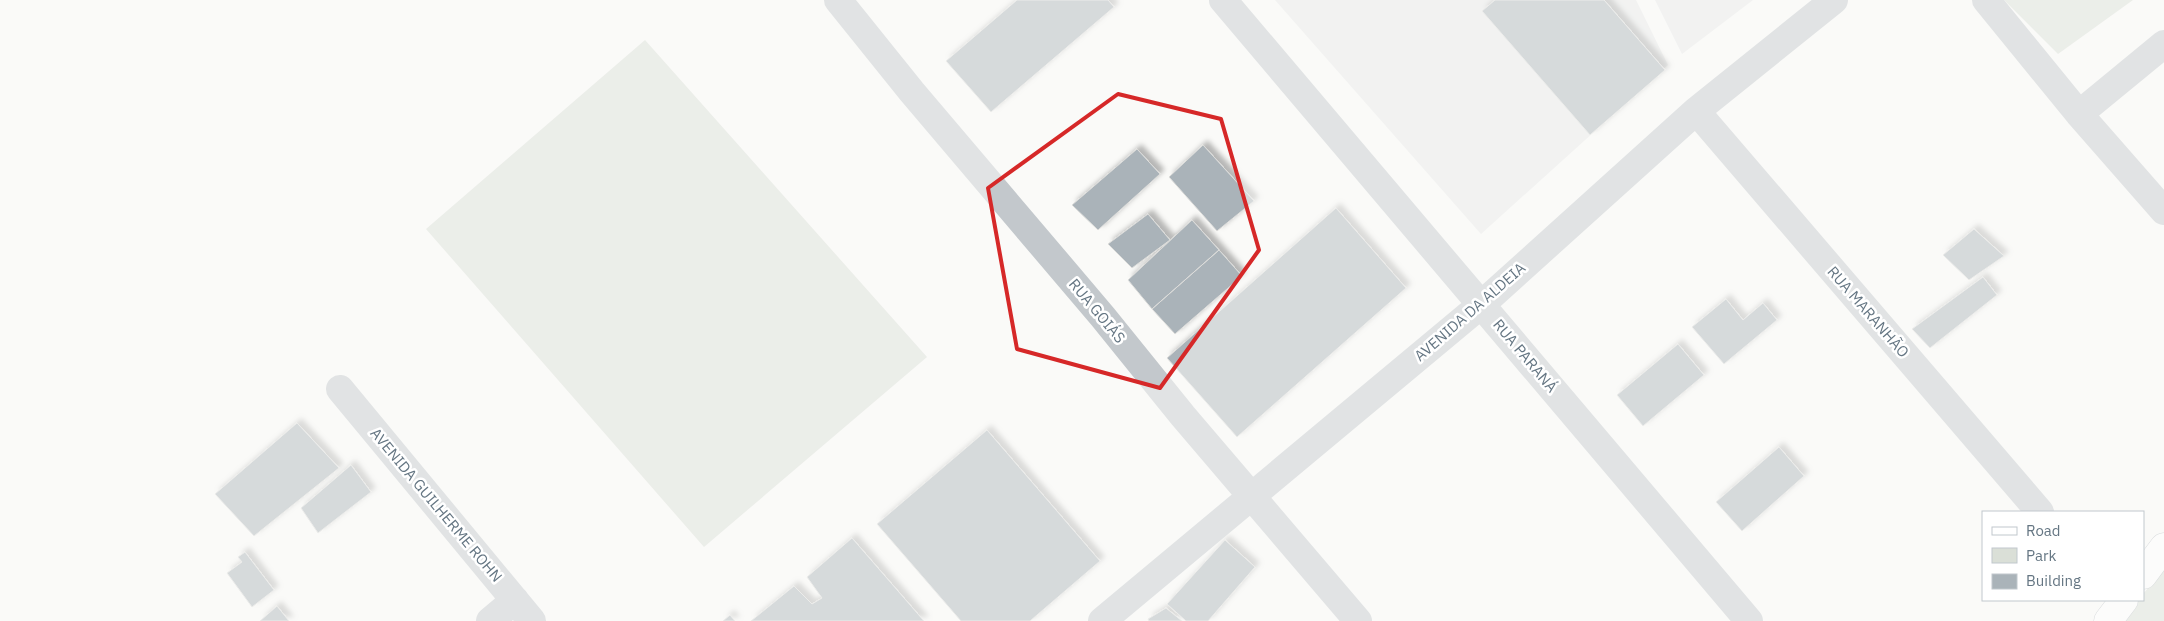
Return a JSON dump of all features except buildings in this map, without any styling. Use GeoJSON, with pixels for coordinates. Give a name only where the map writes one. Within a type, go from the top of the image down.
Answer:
{"type":"FeatureCollection","features":[{"type":"Feature","properties":{"kind":"street","name":"RUA GOIÁS"},"geometry":{"type":"LineString","coordinates":[[838,0],[912,92],[1358,621]]}},
{"type":"Feature","properties":{"kind":"street","name":"RUA PARANÁ"},"geometry":{"type":"LineString","coordinates":[[1223,0],[1749,621]]}},
{"type":"Feature","properties":{"kind":"street","name":"AVENIDA DA ALDEIA"},"geometry":{"type":"LineString","coordinates":[[1102,621],[1482,304],[1696,112],[1834,0]]}},
{"type":"Feature","properties":{"kind":"street"},"geometry":{"type":"LineString","coordinates":[[1986,0],[2079,114],[2164,211]]}},
{"type":"Feature","properties":{"kind":"street"},"geometry":{"type":"LineString","coordinates":[[2079,114],[2164,44]]}},
{"type":"Feature","properties":{"kind":"street","name":"RUA MARANHÃO"},"geometry":{"type":"LineString","coordinates":[[1696,112],[2039,511]]}},
{"type":"Feature","properties":{"kind":"street","name":"AVENIDA GUILHERME ROHN"},"geometry":{"type":"LineString","coordinates":[[340,389],[523,611]]}},
{"type":"Feature","properties":{"kind":"street"},"geometry":{"type":"LineString","coordinates":[[2144,574],[2164,547]]}},
{"type":"Feature","properties":{"kind":"street"},"geometry":{"type":"LineString","coordinates":[[490,621],[523,611]]}},
{"type":"Feature","properties":{"kind":"highlighted area"},"geometry":{"type":"Polygon","coordinates":[[[1118,94],[1221,119],[1259,250],[1160,388],[1017,349],[988,188],[1118,94]]]}},
{"type":"Feature","properties":{"kind":"shaded area"},"geometry":{"type":"Polygon","coordinates":[[[1275,0],[1636,0],[1668,65],[1481,234],[1275,0]]]}},
{"type":"Feature","properties":{"kind":"shaded area"},"geometry":{"type":"Polygon","coordinates":[[[1655,0],[1753,0],[1682,54],[1655,0]]]}},
{"type":"Feature","properties":{"kind":"green space"},"geometry":{"type":"Polygon","coordinates":[[[2004,0],[2133,0],[2058,54],[2004,0]]]}},
{"type":"Feature","properties":{"kind":"green space"},"geometry":{"type":"Polygon","coordinates":[[[645,40],[927,357],[704,547],[426,229],[645,40]]]}},
{"type":"Feature","properties":{"kind":"green space"},"geometry":{"type":"Polygon","coordinates":[[[2164,569],[2164,621],[2121,621],[2137,601],[2144,601],[2144,593],[2164,569]]]}}]}
